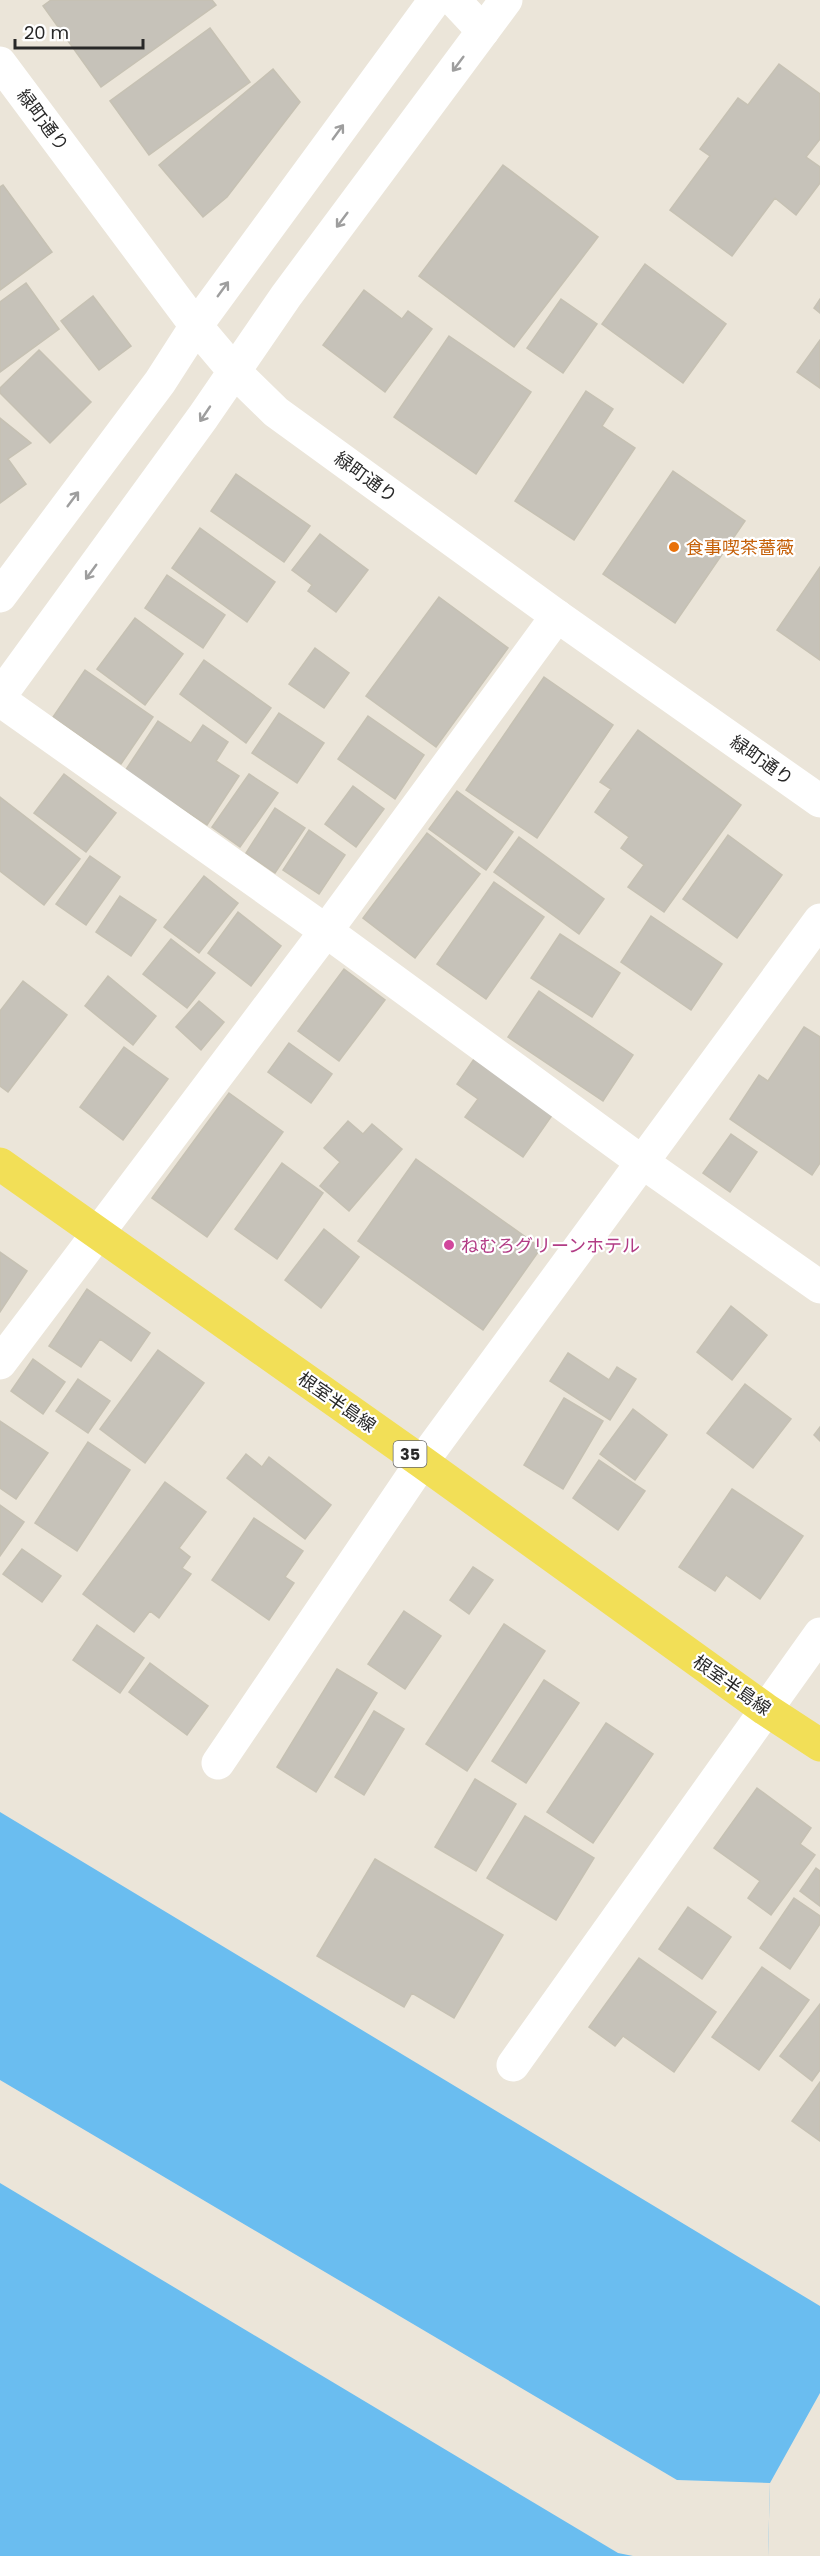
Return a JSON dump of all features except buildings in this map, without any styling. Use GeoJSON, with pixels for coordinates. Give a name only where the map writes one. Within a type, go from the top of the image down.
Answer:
{"type":"FeatureCollection","features":[{"type":"Feature","properties":{"kind":"main road","name":"根室半島線"},"geometry":{"type":"LineString","coordinates":[[0,1164],[422,1462],[765,1709],[820,1745]]}},
{"type":"Feature","properties":{"kind":"street"},"geometry":{"type":"LineString","coordinates":[[0,596],[160,382],[196,326],[435,0]]}},
{"type":"Feature","properties":{"kind":"street"},"geometry":{"type":"LineString","coordinates":[[454,0],[483,31]]}},
{"type":"Feature","properties":{"kind":"street"},"geometry":{"type":"LineString","coordinates":[[506,0],[286,296],[203,417],[0,698],[326,931],[642,1162],[820,1287]]}},
{"type":"Feature","properties":{"kind":"street","name":"緑町通り"},"geometry":{"type":"LineString","coordinates":[[0,63],[196,326],[234,370],[276,411],[557,616],[820,801]]}},
{"type":"Feature","properties":{"kind":"street"},"geometry":{"type":"LineString","coordinates":[[0,1363],[326,931],[557,616]]}},
{"type":"Feature","properties":{"kind":"street"},"geometry":{"type":"LineString","coordinates":[[218,1763],[422,1462],[820,920]]}},
{"type":"Feature","properties":{"kind":"street"},"geometry":{"type":"LineString","coordinates":[[513,2065],[820,1634]]}},
{"type":"Feature","properties":{"kind":"water"},"geometry":{"type":"Polygon","coordinates":[[[0,1812],[820,2306],[820,2393],[770,2483],[768,2556],[0,2556],[0,1812]]]}},
{"type":"Feature","properties":{"kind":"pier"},"geometry":{"type":"Polygon","coordinates":[[[0,2080],[677,2480],[770,2483],[768,2556],[633,2556],[618,2553],[0,2183],[0,2080]]]}},
{"type":"Feature","properties":{"kind":"place","name":"食事喫茶薔薇"},"geometry":{"type":"Point","coordinates":[674,547]}},
{"type":"Feature","properties":{"kind":"place","name":"ねむろグリーンホテル"},"geometry":{"type":"Point","coordinates":[449,1245]}}]}
